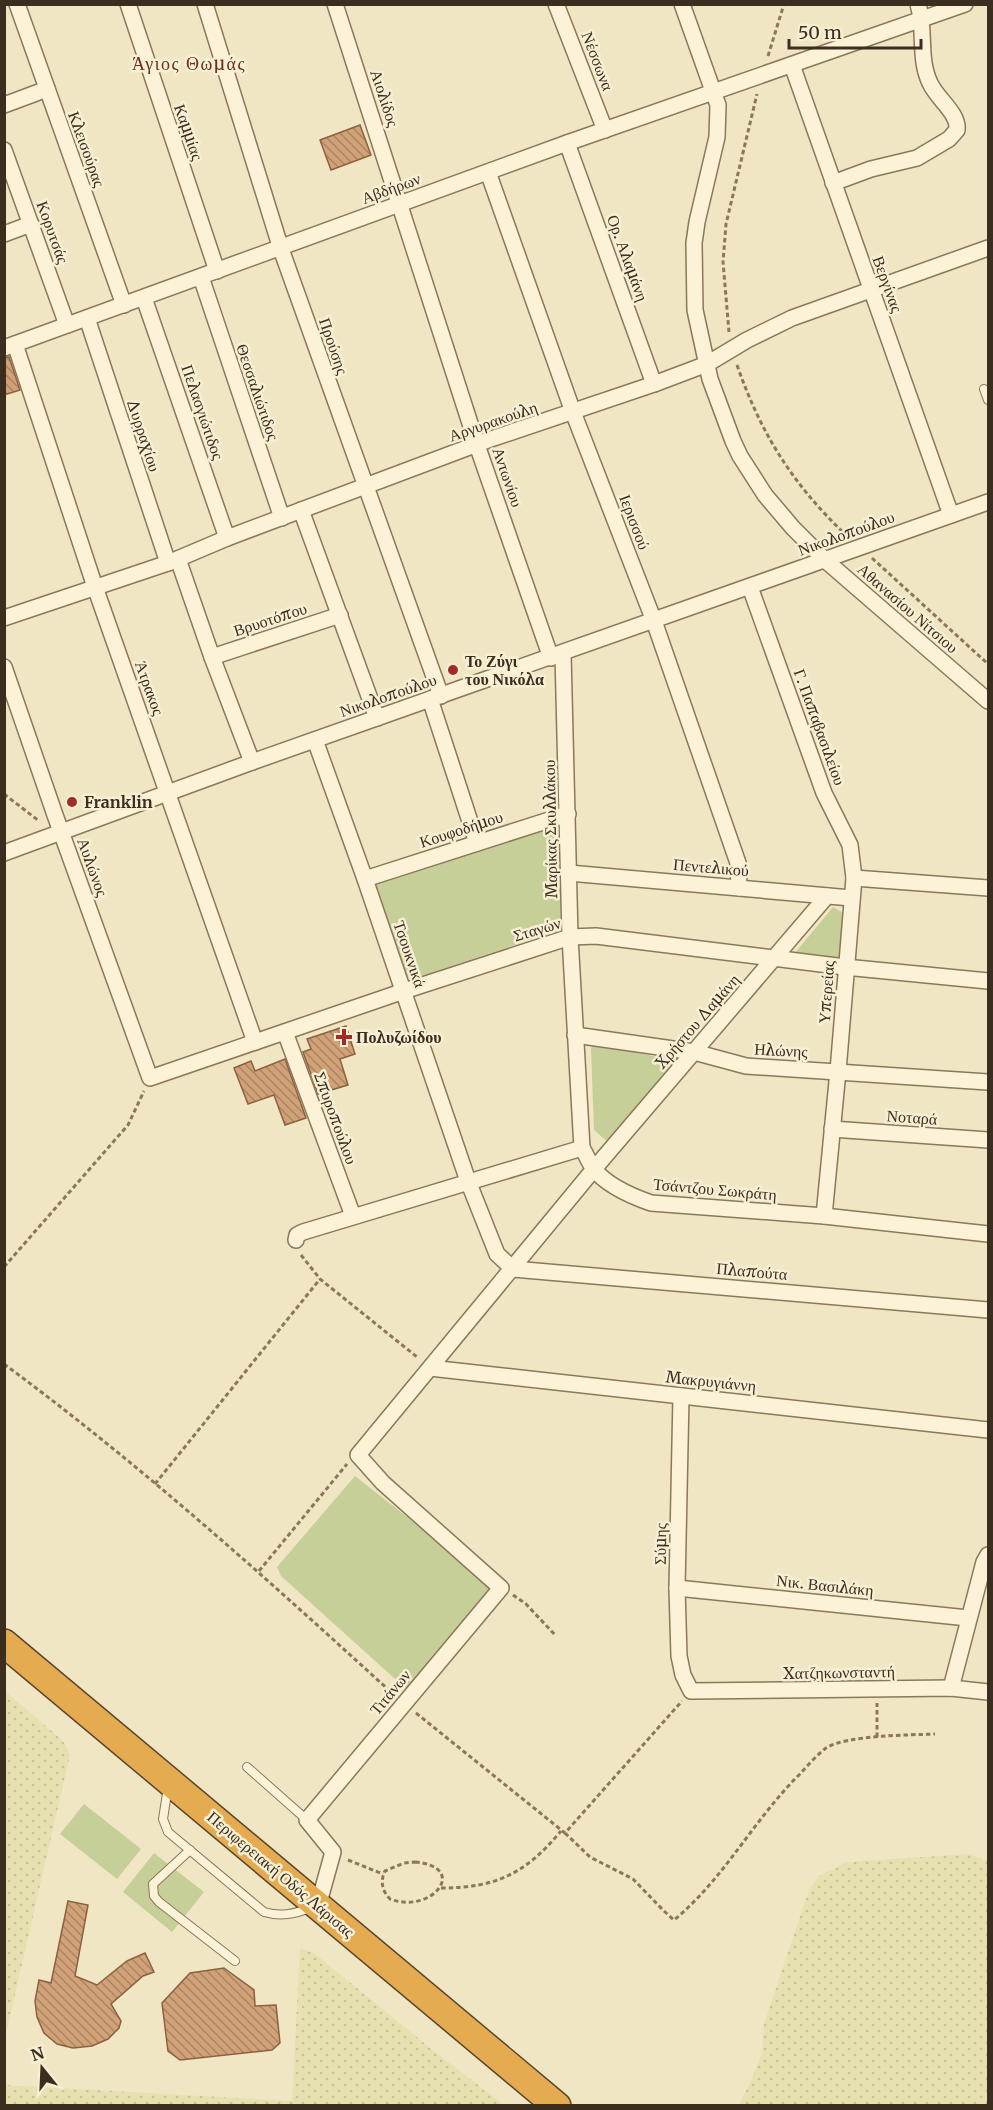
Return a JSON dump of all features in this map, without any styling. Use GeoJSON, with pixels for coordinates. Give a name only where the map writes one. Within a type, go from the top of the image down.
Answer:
{"type":"FeatureCollection","features":[{"type":"Feature","properties":{"kind":"highway","name":"Περιφερειακή Οδός Λάρισας"},"geometry":{"type":"LineString","coordinates":[[4,1643],[557,2106]]}},
{"type":"Feature","properties":{"kind":"street","name":"Κλεισούρας"},"geometry":{"type":"LineString","coordinates":[[17,4],[123,305]]}},
{"type":"Feature","properties":{"kind":"street","name":"Καμμίας"},"geometry":{"type":"LineString","coordinates":[[128,4],[218,271]]}},
{"type":"Feature","properties":{"kind":"street","name":"Προύσης"},"geometry":{"type":"LineString","coordinates":[[205,4],[281,249],[365,486],[435,698],[477,843]]}},
{"type":"Feature","properties":{"kind":"street","name":"Αιολίδος"},"geometry":{"type":"LineString","coordinates":[[335,4],[401,204]]}},
{"type":"Feature","properties":{"kind":"street","name":"Νέσσωνα"},"geometry":{"type":"LineString","coordinates":[[556,4],[605,130]]}},
{"type":"Feature","properties":{"kind":"street","name":"Αθανασίου Νίτσιου"},"geometry":{"type":"LineString","coordinates":[[682,4],[718,105],[717,137],[700,206],[694,243],[695,310],[707,364],[725,423],[746,465],[780,513],[825,560],[988,701]]}},
{"type":"Feature","properties":{"kind":"street"},"geometry":{"type":"LineString","coordinates":[[833,183],[871,169],[917,158],[949,139],[957,130],[957,119],[934,91],[922,63],[923,20],[918,4]]}},
{"type":"Feature","properties":{"kind":"street","name":"Αβδήρων"},"geometry":{"type":"LineString","coordinates":[[10,346],[567,143],[965,4]]}},
{"type":"Feature","properties":{"kind":"street","name":"Βεργίνας"},"geometry":{"type":"LineString","coordinates":[[792,65],[951,515]]}},
{"type":"Feature","properties":{"kind":"street"},"geometry":{"type":"LineString","coordinates":[[4,105],[47,89]]}},
{"type":"Feature","properties":{"kind":"street","name":"Ορ. Αλαμάνη"},"geometry":{"type":"LineString","coordinates":[[567,143],[654,384]]}},
{"type":"Feature","properties":{"kind":"street","name":"Κορυτσάς"},"geometry":{"type":"LineString","coordinates":[[4,150],[67,326]]}},
{"type":"Feature","properties":{"kind":"street","name":"Ιερισσού"},"geometry":{"type":"LineString","coordinates":[[488,172],[573,412],[654,621],[738,863],[739,888]]}},
{"type":"Feature","properties":{"kind":"street","name":"Αντωνίου"},"geometry":{"type":"LineString","coordinates":[[401,204],[477,445],[557,656]]}},
{"type":"Feature","properties":{"kind":"street"},"geometry":{"type":"LineString","coordinates":[[4,234],[31,224]]}},
{"type":"Feature","properties":{"kind":"street","name":"Αργυρακούλη"},"geometry":{"type":"LineString","coordinates":[[4,618],[173,561],[365,486],[654,384],[707,364],[764,331],[792,318],[988,248]]}},
{"type":"Feature","properties":{"kind":"street","name":"Θεσσαλιώτιδος"},"geometry":{"type":"LineString","coordinates":[[201,277],[282,518]]}},
{"type":"Feature","properties":{"kind":"street","name":"Πελασγιώτιδος"},"geometry":{"type":"LineString","coordinates":[[144,297],[227,538]]}},
{"type":"Feature","properties":{"kind":"street","name":"Δυρραχίου"},"geometry":{"type":"LineString","coordinates":[[87,318],[173,561],[252,762]]}},
{"type":"Feature","properties":{"kind":"street","name":"Άτρακος"},"geometry":{"type":"LineString","coordinates":[[10,346],[169,792],[255,1042]]}},
{"type":"Feature","properties":{"kind":"street","name":"Νικολοπούλου"},"geometry":{"type":"LineString","coordinates":[[4,853],[377,717],[557,656],[988,502]]}},
{"type":"Feature","properties":{"kind":"street"},"geometry":{"type":"LineString","coordinates":[[301,510],[377,717]]}},
{"type":"Feature","properties":{"kind":"street","name":"Γ. Παπαβασιλείου"},"geometry":{"type":"LineString","coordinates":[[750,587],[824,793],[850,845],[854,878]]}},
{"type":"Feature","properties":{"kind":"street","name":"Βρυοτόπου"},"geometry":{"type":"LineString","coordinates":[[212,657],[340,615]]}},
{"type":"Feature","properties":{"kind":"street","name":"Μαρίκας Σκυλλάκου"},"geometry":{"type":"LineString","coordinates":[[557,656],[568,814],[570,937],[582,1148]]}},
{"type":"Feature","properties":{"kind":"street","name":"Αυλώνος"},"geometry":{"type":"LineString","coordinates":[[4,667],[150,1078]]}},
{"type":"Feature","properties":{"kind":"street","name":"Τσουκνικά"},"geometry":{"type":"LineString","coordinates":[[315,740],[404,991],[468,1181],[497,1254],[513,1269]]}},
{"type":"Feature","properties":{"kind":"street","name":"Κουφοδήμου"},"geometry":{"type":"LineString","coordinates":[[365,879],[568,814]]}},
{"type":"Feature","properties":{"kind":"street","name":"Πεντελικού"},"geometry":{"type":"LineString","coordinates":[[568,873],[850,898]]}},
{"type":"Feature","properties":{"kind":"street"},"geometry":{"type":"LineString","coordinates":[[854,878],[988,888]]}},
{"type":"Feature","properties":{"kind":"street","name":"Υπερείας"},"geometry":{"type":"LineString","coordinates":[[824,1216],[838,1071],[850,898],[854,878]]}},
{"type":"Feature","properties":{"kind":"street","name":"Χρήστου Δαμάνη"},"geometry":{"type":"LineString","coordinates":[[358,1455],[594,1169],[827,896]]}},
{"type":"Feature","properties":{"kind":"street","name":"Σταγών"},"geometry":{"type":"LineString","coordinates":[[150,1078],[570,937],[596,936],[845,967],[988,981]]}},
{"type":"Feature","properties":{"kind":"street","name":"Σπυροπούλου"},"geometry":{"type":"LineString","coordinates":[[285,1032],[352,1216]]}},
{"type":"Feature","properties":{"kind":"street","name":"Ηλώνης"},"geometry":{"type":"LineString","coordinates":[[575,1035],[694,1052],[746,1066],[988,1082]]}},
{"type":"Feature","properties":{"kind":"street","name":"Νοταρά"},"geometry":{"type":"LineString","coordinates":[[832,1129],[988,1140]]}},
{"type":"Feature","properties":{"kind":"street"},"geometry":{"type":"LineString","coordinates":[[296,1240],[297,1235],[303,1232],[352,1216],[582,1148]]}},
{"type":"Feature","properties":{"kind":"street","name":"Τσάντζου Σωκράτη"},"geometry":{"type":"LineString","coordinates":[[582,1148],[594,1169],[630,1196],[651,1203],[824,1216],[988,1234]]}},
{"type":"Feature","properties":{"kind":"street","name":"Πλαπούτα"},"geometry":{"type":"LineString","coordinates":[[513,1269],[988,1310]]}},
{"type":"Feature","properties":{"kind":"street","name":"Μακρυγιάννη"},"geometry":{"type":"LineString","coordinates":[[430,1368],[988,1430]]}},
{"type":"Feature","properties":{"kind":"street","name":"Σύμης"},"geometry":{"type":"LineString","coordinates":[[681,1396],[677,1588],[679,1656],[682,1675],[691,1691]]}},
{"type":"Feature","properties":{"kind":"street"},"geometry":{"type":"LineString","coordinates":[[358,1455],[383,1483],[501,1588]]}},
{"type":"Feature","properties":{"kind":"street"},"geometry":{"type":"LineString","coordinates":[[951,1688],[968,1618],[984,1562],[988,1556]]}},
{"type":"Feature","properties":{"kind":"street","name":"Τιτάνων"},"geometry":{"type":"LineString","coordinates":[[307,1820],[501,1588]]}},
{"type":"Feature","properties":{"kind":"street","name":"Νικ. Βασιλάκη"},"geometry":{"type":"LineString","coordinates":[[677,1588],[968,1618]]}},
{"type":"Feature","properties":{"kind":"street","name":"Χατζηκωνσταντή"},"geometry":{"type":"LineString","coordinates":[[691,1691],[951,1688],[988,1692]]}},
{"type":"Feature","properties":{"kind":"street"},"geometry":{"type":"LineString","coordinates":[[307,1820],[333,1852],[318,1906]]}},
{"type":"Feature","properties":{"kind":"lane"},"geometry":{"type":"LineString","coordinates":[[984,390],[988,400]]}},
{"type":"Feature","properties":{"kind":"lane"},"geometry":{"type":"LineString","coordinates":[[247,1767],[307,1820]]}},
{"type":"Feature","properties":{"kind":"lane"},"geometry":{"type":"LineString","coordinates":[[169,1780],[163,1819],[168,1832],[264,1912],[290,1915],[318,1906]]}},
{"type":"Feature","properties":{"kind":"lane"},"geometry":{"type":"LineString","coordinates":[[190,1850],[153,1884],[154,1896],[235,1961]]}},
{"type":"Feature","properties":{"kind":"path"},"geometry":{"type":"LineString","coordinates":[[784,4],[762,76],[726,224],[723,262],[731,350],[748,398],[769,441],[791,474],[830,519],[860,548],[988,664]]}},
{"type":"Feature","properties":{"kind":"path"},"geometry":{"type":"LineString","coordinates":[[4,794],[39,821],[55,815]]}},
{"type":"Feature","properties":{"kind":"path"},"geometry":{"type":"LineString","coordinates":[[4,1267],[128,1125],[150,1078]]}},
{"type":"Feature","properties":{"kind":"path"},"geometry":{"type":"LineString","coordinates":[[296,1240],[304,1259],[320,1278],[430,1368]]}},
{"type":"Feature","properties":{"kind":"path"},"geometry":{"type":"LineString","coordinates":[[155,1484],[320,1278]]}},
{"type":"Feature","properties":{"kind":"path"},"geometry":{"type":"LineString","coordinates":[[4,1364],[73,1414],[259,1571],[403,1703],[563,1832],[590,1857],[633,1878],[674,1920],[710,1885],[774,1801],[827,1748],[844,1742],[877,1737],[935,1734]]}},
{"type":"Feature","properties":{"kind":"path"},"geometry":{"type":"LineString","coordinates":[[259,1571],[344,1468],[358,1455]]}},
{"type":"Feature","properties":{"kind":"path"},"geometry":{"type":"LineString","coordinates":[[501,1588],[525,1604],[556,1636]]}},
{"type":"Feature","properties":{"kind":"path"},"geometry":{"type":"LineString","coordinates":[[877,1689],[877,1737]]}},
{"type":"Feature","properties":{"kind":"path"},"geometry":{"type":"LineString","coordinates":[[441,1888],[442,1877],[438,1869],[431,1864],[404,1863],[389,1869],[383,1875],[383,1888],[386,1894],[398,1902],[418,1902],[441,1888],[483,1884],[514,1874],[544,1851],[563,1832],[691,1691]]}},
{"type":"Feature","properties":{"kind":"path"},"geometry":{"type":"LineString","coordinates":[[333,1852],[383,1875]]}},
{"type":"Feature","properties":{"kind":"shaded area"},"geometry":{"type":"Polygon","coordinates":[[[5,1691],[63,1741],[70,1755],[5,2038],[5,1691]]]}},
{"type":"Feature","properties":{"kind":"shaded area"},"geometry":{"type":"Polygon","coordinates":[[[969,1854],[988,1861],[988,2105],[739,2105],[762,2054],[764,2024],[809,1890],[819,1876],[847,1862],[969,1854]]]}},
{"type":"Feature","properties":{"kind":"shaded area"},"geometry":{"type":"Polygon","coordinates":[[[300,1948],[314,1953],[504,2105],[5,2105],[5,2085],[292,2101],[300,1948]]]}},
{"type":"Feature","properties":{"kind":"green space"},"geometry":{"type":"Polygon","coordinates":[[[551,825],[558,828],[561,927],[557,931],[412,979],[405,975],[373,884],[551,825]]]}},
{"type":"Feature","properties":{"kind":"green space"},"geometry":{"type":"Polygon","coordinates":[[[833,907],[845,914],[839,961],[794,954],[833,907]]]}},
{"type":"Feature","properties":{"kind":"green space"},"geometry":{"type":"Polygon","coordinates":[[[597,1045],[678,1061],[609,1143],[594,1130],[591,1049],[592,1046],[597,1045]]]}},
{"type":"Feature","properties":{"kind":"green space"},"geometry":{"type":"Polygon","coordinates":[[[355,1476],[481,1575],[488,1583],[490,1592],[412,1689],[404,1687],[281,1576],[277,1567],[355,1476]]]}},
{"type":"Feature","properties":{"kind":"green space"},"geometry":{"type":"Polygon","coordinates":[[[84,1804],[141,1849],[117,1879],[60,1834],[84,1804]]]}},
{"type":"Feature","properties":{"kind":"green space"},"geometry":{"type":"Polygon","coordinates":[[[154,1853],[204,1892],[172,1932],[123,1892],[154,1853]]]}},
{"type":"Feature","properties":{"kind":"building"},"geometry":{"type":"Polygon","coordinates":[[[360,125],[371,155],[331,170],[320,140],[360,125]]]}},
{"type":"Feature","properties":{"kind":"building"},"geometry":{"type":"Polygon","coordinates":[[[4,357],[9,357],[20,390],[4,395],[4,357]]]}},
{"type":"Feature","properties":{"kind":"building"},"geometry":{"type":"Polygon","coordinates":[[[346,1026],[355,1054],[340,1059],[348,1085],[318,1094],[303,1052],[311,1049],[307,1039],[346,1026]]]}},
{"type":"Feature","properties":{"kind":"building"},"geometry":{"type":"Polygon","coordinates":[[[285,1059],[306,1118],[285,1125],[274,1095],[248,1104],[234,1068],[251,1061],[255,1071],[285,1059]]]}},
{"type":"Feature","properties":{"kind":"building"},"geometry":{"type":"Polygon","coordinates":[[[68,1901],[88,1905],[75,1976],[97,1985],[127,1961],[145,1953],[154,1972],[143,1976],[111,2004],[121,2021],[119,2028],[108,2039],[92,2046],[73,2048],[57,2044],[44,2033],[37,2017],[35,2001],[39,1980],[51,1983],[68,1901]]]}},
{"type":"Feature","properties":{"kind":"building"},"geometry":{"type":"Polygon","coordinates":[[[224,1968],[254,1990],[255,2006],[276,2005],[280,2043],[272,2050],[180,2060],[168,2051],[162,2003],[190,1973],[224,1968]]]}},
{"type":"Feature","properties":{"kind":"place","name":"Το Ζύγι του Νικόλα"},"geometry":{"type":"Point","coordinates":[453,670]}},
{"type":"Feature","properties":{"kind":"place","name":"Franklin"},"geometry":{"type":"Point","coordinates":[72,802]}},
{"type":"Feature","properties":{"kind":"place","name":"Πολυζωίδου"},"geometry":{"type":"Point","coordinates":[344,1037]}},
{"type":"Feature","properties":{"kind":"district","name":"Άγιος Θωμάς"},"geometry":{"type":"Point","coordinates":[189,64]}}]}
